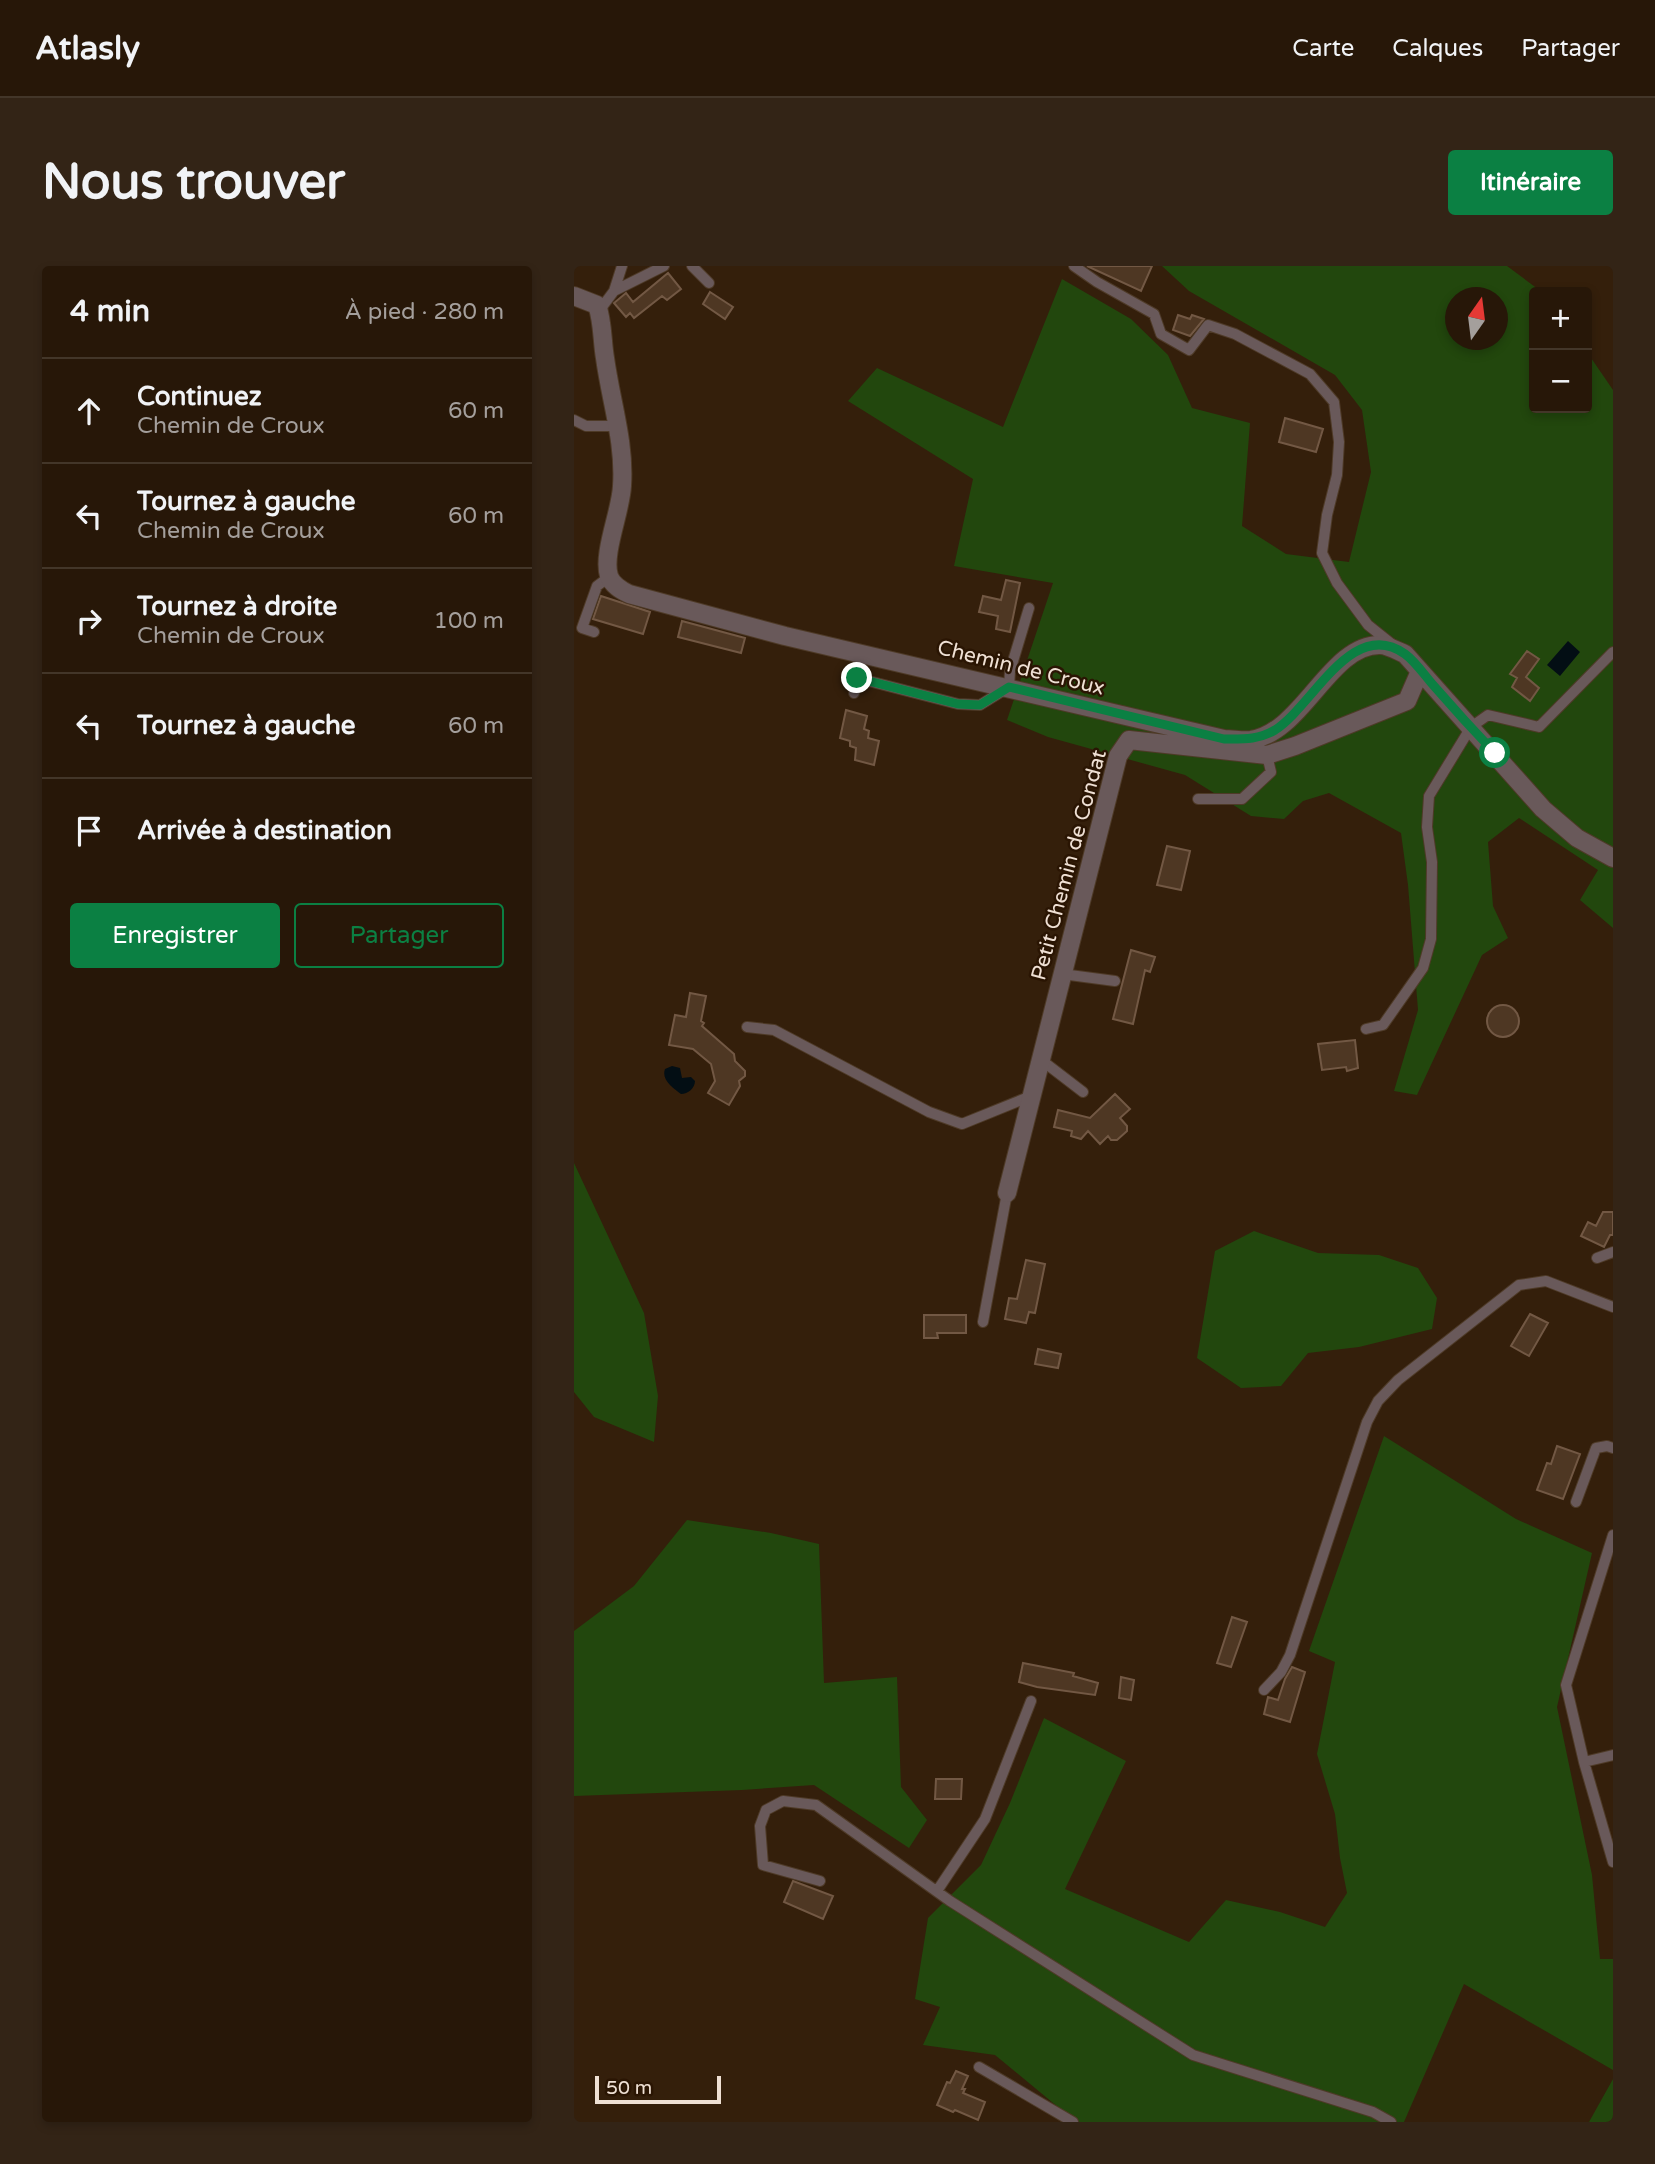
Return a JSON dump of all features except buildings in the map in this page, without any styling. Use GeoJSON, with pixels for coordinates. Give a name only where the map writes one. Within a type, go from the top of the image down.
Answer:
{"type":"FeatureCollection","features":[{"type":"Feature","properties":{"kind":"street"},"geometry":{"type":"LineString","coordinates":[[574,296],[597,305],[624,460],[622,491],[608,556],[609,577]]}},
{"type":"Feature","properties":{"kind":"street","name":"Chemin de Croux"},"geometry":{"type":"LineString","coordinates":[[609,577],[616,586],[629,594],[785,636],[1224,739],[1253,740],[1276,729],[1357,650],[1381,644],[1405,654]]}},
{"type":"Feature","properties":{"kind":"street"},"geometry":{"type":"LineString","coordinates":[[1405,654],[1543,809],[1577,838],[1613,858]]}},
{"type":"Feature","properties":{"kind":"street","name":"Petit Chemin de Condat"},"geometry":{"type":"LineString","coordinates":[[1007,1193],[1118,756],[1129,740],[1267,755],[1408,701],[1420,671]]}},
{"type":"Feature","properties":{"kind":"lane"},"geometry":{"type":"LineString","coordinates":[[599,312],[614,290],[622,266]]}},
{"type":"Feature","properties":{"kind":"lane"},"geometry":{"type":"LineString","coordinates":[[614,290],[664,266]]}},
{"type":"Feature","properties":{"kind":"lane"},"geometry":{"type":"LineString","coordinates":[[692,266],[709,283]]}},
{"type":"Feature","properties":{"kind":"lane"},"geometry":{"type":"LineString","coordinates":[[1074,266],[1154,314],[1161,334],[1189,350],[1208,325],[1235,334],[1310,373],[1334,402],[1339,442],[1337,475],[1327,515],[1322,552],[1337,583],[1368,625],[1405,654]]}},
{"type":"Feature","properties":{"kind":"lane"},"geometry":{"type":"LineString","coordinates":[[574,420],[586,426],[619,426]]}},
{"type":"Feature","properties":{"kind":"lane"},"geometry":{"type":"LineString","coordinates":[[594,632],[582,628],[597,586],[609,577]]}},
{"type":"Feature","properties":{"kind":"lane"},"geometry":{"type":"LineString","coordinates":[[854,693],[857,678],[958,704],[980,705],[1009,687],[1010,671],[1029,608]]}},
{"type":"Feature","properties":{"kind":"lane"},"geometry":{"type":"LineString","coordinates":[[1366,1029],[1384,1025],[1423,968],[1431,939],[1432,915],[1433,862],[1427,827],[1429,796],[1471,727],[1488,715],[1539,727],[1613,652]]}},
{"type":"Feature","properties":{"kind":"lane"},"geometry":{"type":"LineString","coordinates":[[1198,799],[1242,799],[1272,772],[1267,755]]}},
{"type":"Feature","properties":{"kind":"lane"},"geometry":{"type":"LineString","coordinates":[[1062,974],[1115,981]]}},
{"type":"Feature","properties":{"kind":"lane"},"geometry":{"type":"LineString","coordinates":[[747,1027],[774,1030],[929,1112],[962,1124],[1031,1096]]}},
{"type":"Feature","properties":{"kind":"lane"},"geometry":{"type":"LineString","coordinates":[[1040,1059],[1083,1092]]}},
{"type":"Feature","properties":{"kind":"lane"},"geometry":{"type":"LineString","coordinates":[[983,1322],[1007,1193]]}},
{"type":"Feature","properties":{"kind":"lane"},"geometry":{"type":"LineString","coordinates":[[1597,1258],[1613,1252]]}},
{"type":"Feature","properties":{"kind":"lane"},"geometry":{"type":"LineString","coordinates":[[1264,1690],[1281,1672],[1290,1656],[1367,1422],[1378,1401],[1398,1380],[1519,1285],[1546,1281],[1613,1307]]}},
{"type":"Feature","properties":{"kind":"lane"},"geometry":{"type":"LineString","coordinates":[[1576,1502],[1597,1448],[1613,1448]]}},
{"type":"Feature","properties":{"kind":"lane"},"geometry":{"type":"LineString","coordinates":[[1613,1535],[1566,1685],[1584,1762],[1610,1839],[1613,1862]]}},
{"type":"Feature","properties":{"kind":"lane"},"geometry":{"type":"LineString","coordinates":[[937,1891],[985,1819],[1031,1701]]}},
{"type":"Feature","properties":{"kind":"lane"},"geometry":{"type":"LineString","coordinates":[[1584,1762],[1613,1755]]}},
{"type":"Feature","properties":{"kind":"lane"},"geometry":{"type":"LineString","coordinates":[[820,1881],[763,1865],[760,1826],[766,1810],[783,1801],[816,1805],[937,1891],[1193,2055],[1373,2112],[1391,2122]]}},
{"type":"Feature","properties":{"kind":"lane"},"geometry":{"type":"LineString","coordinates":[[979,2067],[1073,2122]]}},
{"type":"Feature","properties":{"kind":"green space"},"geometry":{"type":"Polygon","coordinates":[[[1162,266],[1507,266],[1535,287],[1529,287],[1529,413],[1592,413],[1592,359],[1613,390],[1613,928],[1580,900],[1598,870],[1519,818],[1488,842],[1493,906],[1508,938],[1482,955],[1417,1095],[1394,1091],[1418,1010],[1401,833],[1329,793],[1303,801],[1284,819],[1251,816],[1185,775],[1048,737],[1007,720],[1053,583],[954,566],[973,479],[848,401],[877,368],[1003,427],[1062,279],[1131,319],[1168,355],[1192,408],[1250,423],[1242,526],[1286,554],[1349,562],[1371,472],[1362,410],[1335,375],[1189,291],[1162,266]]]}},
{"type":"Feature","properties":{"kind":"green space"},"geometry":{"type":"Polygon","coordinates":[[[574,1163],[644,1313],[658,1396],[654,1442],[594,1417],[574,1392],[574,1163]]]}},
{"type":"Feature","properties":{"kind":"green space"},"geometry":{"type":"Polygon","coordinates":[[[1254,1231],[1318,1253],[1379,1255],[1418,1268],[1437,1298],[1432,1329],[1359,1347],[1308,1353],[1281,1386],[1241,1388],[1197,1358],[1215,1251],[1254,1231]]]}},
{"type":"Feature","properties":{"kind":"green space"},"geometry":{"type":"Polygon","coordinates":[[[1384,1436],[1516,1519],[1592,1553],[1557,1707],[1592,1875],[1600,1959],[1613,1959],[1613,2070],[1464,1984],[1404,2122],[1076,2122],[995,2055],[923,2045],[940,2007],[915,1999],[928,1918],[981,1865],[1010,1803],[1044,1718],[1126,1761],[1065,1889],[1189,1942],[1226,1900],[1280,1912],[1325,1927],[1347,1893],[1335,1814],[1317,1754],[1335,1662],[1309,1651],[1384,1436]]]}},
{"type":"Feature","properties":{"kind":"green space"},"geometry":{"type":"Polygon","coordinates":[[[687,1520],[771,1533],[819,1544],[824,1683],[897,1677],[901,1787],[927,1820],[909,1848],[814,1785],[574,1796],[574,1631],[634,1586],[687,1520]]]}},
{"type":"Feature","properties":{"kind":"green space"},"geometry":{"type":"Polygon","coordinates":[[[1613,2079],[1613,2122],[1589,2122],[1613,2079]]]}},
{"type":"Feature","properties":{"kind":"shaded area"},"geometry":{"type":"Polygon","coordinates":[[[1568,641],[1580,652],[1560,676],[1547,665],[1568,641]]]}},
{"type":"Feature","properties":{"kind":"shaded area"},"geometry":{"type":"Polygon","coordinates":[[[672,1066],[680,1068],[682,1078],[691,1077],[695,1081],[689,1092],[681,1094],[666,1080],[665,1069],[672,1066]]]}},
{"type":"Feature","properties":{"kind":"route"},"geometry":{"type":"LineString","coordinates":[[857,678],[958,704],[980,705],[1009,687],[1224,739],[1253,740],[1276,729],[1357,650],[1381,644],[1405,654],[1495,753]]}}]}
